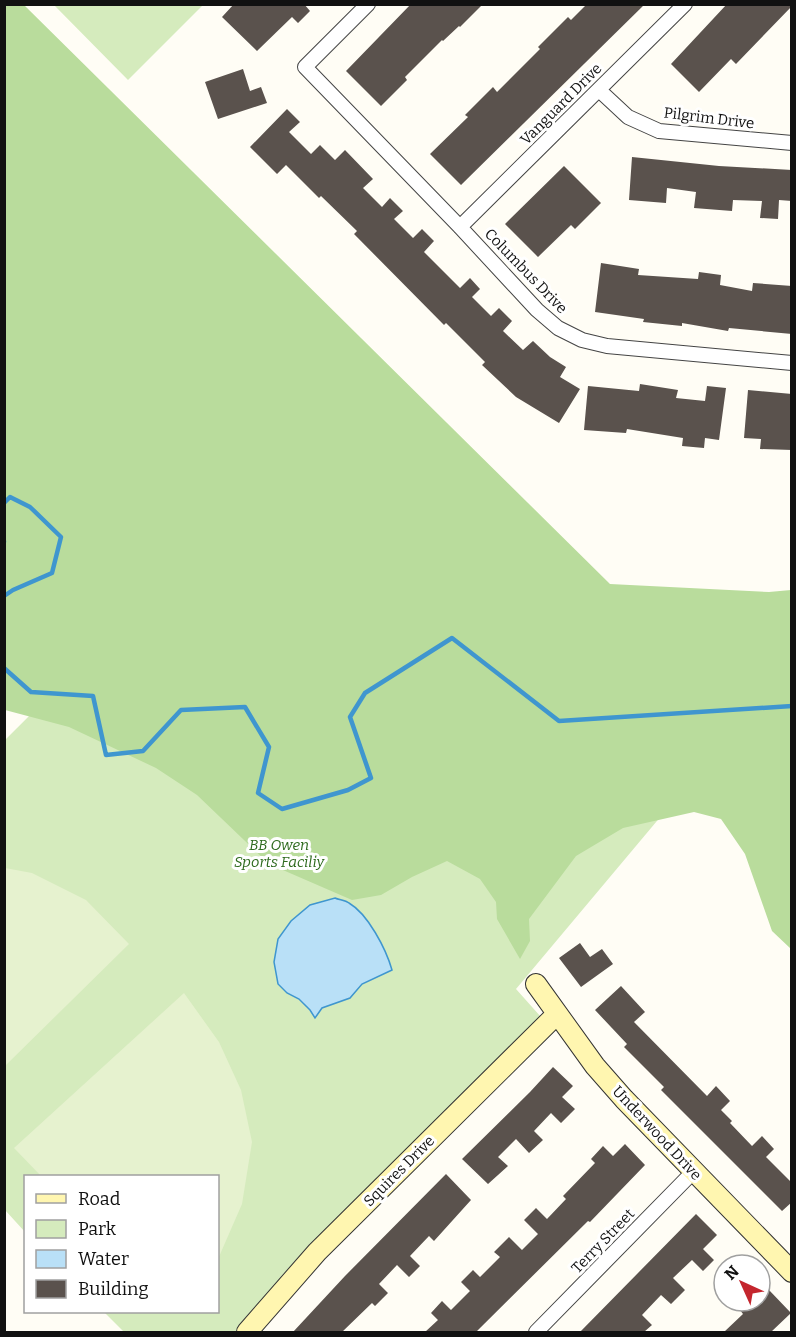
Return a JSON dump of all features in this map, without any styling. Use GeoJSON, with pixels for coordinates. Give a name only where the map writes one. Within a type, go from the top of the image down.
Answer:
{"type":"FeatureCollection","features":[{"type":"Feature","properties":{"kind":"street","name":"Columbus Drive"},"geometry":{"type":"LineString","coordinates":[[368,4],[304,68],[460,227],[537,310],[558,328],[582,340],[607,346],[792,363]]}},
{"type":"Feature","properties":{"kind":"street","name":"Vanguard Drive"},"geometry":{"type":"LineString","coordinates":[[460,227],[685,4]]}},
{"type":"Feature","properties":{"kind":"street","name":"Pilgrim Drive"},"geometry":{"type":"LineString","coordinates":[[599,90],[628,117],[659,131],[792,143]]}},
{"type":"Feature","properties":{"kind":"street","name":"Underwood Drive"},"geometry":{"type":"LineString","coordinates":[[536,984],[616,1090],[792,1272]]}},
{"type":"Feature","properties":{"kind":"street","name":"Squires Drive"},"geometry":{"type":"LineString","coordinates":[[247,1332],[317,1252],[557,1014]]}},
{"type":"Feature","properties":{"kind":"street","name":"Terry Street"},"geometry":{"type":"LineString","coordinates":[[536,1332],[693,1172]]}},
{"type":"Feature","properties":{"kind":"green space"},"geometry":{"type":"Polygon","coordinates":[[[4,5],[24,5],[610,584],[769,592],[791,590],[791,949],[772,931],[745,854],[721,819],[694,812],[623,828],[576,856],[529,919],[530,941],[520,959],[497,919],[496,902],[480,879],[447,861],[412,877],[381,895],[352,900],[269,864],[197,795],[156,768],[69,727],[5,710],[4,5]]]}},
{"type":"Feature","properties":{"kind":"green space"},"geometry":{"type":"Polygon","coordinates":[[[54,5],[203,5],[128,80],[54,5]]]}},
{"type":"Feature","properties":{"kind":"green space","name":"BB Owen Sports Faciliy"},"geometry":{"type":"Polygon","coordinates":[[[361,385],[719,747],[516,989],[541,1017],[236,1332],[124,1332],[105,1313],[219,1313],[219,1175],[24,1175],[24,1231],[5,1210],[5,740],[361,385]]]}},
{"type":"Feature","properties":{"kind":"green space"},"geometry":{"type":"Polygon","coordinates":[[[5,868],[32,873],[86,900],[129,944],[5,1066],[5,868]]]}},
{"type":"Feature","properties":{"kind":"green space"},"geometry":{"type":"Polygon","coordinates":[[[184,993],[219,1042],[241,1090],[252,1142],[242,1204],[219,1257],[219,1175],[40,1175],[14,1148],[184,993]]]}},
{"type":"Feature","properties":{"kind":"water"},"geometry":{"type":"Polygon","coordinates":[[[335,898],[347,902],[363,915],[381,942],[392,970],[362,984],[350,998],[322,1008],[315,1018],[299,999],[287,993],[278,984],[274,962],[278,939],[291,921],[310,905],[335,898]]]}},
{"type":"Feature","properties":{"kind":"building"},"geometry":{"type":"Polygon","coordinates":[[[234,4],[304,4],[310,11],[298,23],[292,17],[257,51],[222,17],[234,4]]]}},
{"type":"Feature","properties":{"kind":"building"},"geometry":{"type":"Polygon","coordinates":[[[411,4],[483,4],[405,77],[407,80],[381,106],[346,71],[411,4]]]}},
{"type":"Feature","properties":{"kind":"building"},"geometry":{"type":"Polygon","coordinates":[[[587,4],[645,4],[461,185],[430,154],[468,117],[465,115],[493,87],[497,92],[568,17],[571,20],[587,4]]]}},
{"type":"Feature","properties":{"kind":"building"},"geometry":{"type":"Polygon","coordinates":[[[727,4],[792,4],[792,6],[736,64],[731,59],[699,92],[671,64],[727,4]]]}},
{"type":"Feature","properties":{"kind":"building"},"geometry":{"type":"Polygon","coordinates":[[[243,69],[250,91],[261,87],[267,103],[218,119],[205,82],[243,69]]]}},
{"type":"Feature","properties":{"kind":"building"},"geometry":{"type":"Polygon","coordinates":[[[287,109],[300,122],[289,132],[311,154],[320,145],[335,160],[345,150],[373,179],[363,188],[382,207],[390,198],[403,211],[394,219],[413,238],[422,229],[434,241],[424,252],[460,288],[470,278],[480,289],[472,297],[491,316],[499,308],[512,321],[503,331],[523,350],[533,341],[550,357],[566,367],[560,377],[580,389],[559,423],[516,397],[482,365],[485,362],[446,323],[444,325],[354,234],[357,231],[321,196],[319,198],[286,165],[277,174],[250,147],[287,109]]]}},
{"type":"Feature","properties":{"kind":"building"},"geometry":{"type":"Polygon","coordinates":[[[632,157],[719,166],[792,170],[792,201],[779,200],[778,219],[760,218],[762,201],[733,200],[732,211],[694,208],[696,192],[667,188],[666,203],[629,200],[632,157]]]}},
{"type":"Feature","properties":{"kind":"building"},"geometry":{"type":"Polygon","coordinates":[[[564,166],[601,203],[575,229],[571,225],[538,257],[505,224],[564,166]]]}},
{"type":"Feature","properties":{"kind":"building"},"geometry":{"type":"Polygon","coordinates":[[[601,263],[639,269],[638,275],[698,279],[699,272],[721,275],[720,285],[752,291],[753,283],[792,286],[792,334],[729,328],[728,331],[682,323],[682,326],[643,322],[644,319],[595,312],[601,263]]]}},
{"type":"Feature","properties":{"kind":"building"},"geometry":{"type":"Polygon","coordinates":[[[640,384],[678,390],[676,398],[705,401],[707,386],[726,388],[719,440],[705,438],[704,448],[682,446],[683,438],[627,429],[626,433],[584,430],[588,386],[639,391],[640,384]]]}},
{"type":"Feature","properties":{"kind":"building"},"geometry":{"type":"Polygon","coordinates":[[[748,390],[792,394],[792,450],[760,449],[761,439],[744,438],[748,390]]]}},
{"type":"Feature","properties":{"kind":"building"},"geometry":{"type":"Polygon","coordinates":[[[580,943],[590,957],[602,949],[613,964],[581,987],[559,958],[580,943]]]}},
{"type":"Feature","properties":{"kind":"building"},"geometry":{"type":"Polygon","coordinates":[[[621,986],[645,1012],[634,1022],[707,1096],[716,1086],[730,1101],[721,1110],[752,1146],[762,1136],[774,1149],[766,1157],[792,1183],[792,1202],[782,1211],[661,1090],[664,1087],[624,1047],[627,1044],[595,1010],[621,986]]]}},
{"type":"Feature","properties":{"kind":"building"},"geometry":{"type":"Polygon","coordinates":[[[553,1067],[573,1086],[562,1097],[575,1109],[561,1123],[551,1113],[534,1131],[543,1140],[529,1153],[516,1139],[498,1157],[508,1166],[488,1184],[462,1159],[553,1067]]]}},
{"type":"Feature","properties":{"kind":"building"},"geometry":{"type":"Polygon","coordinates":[[[625,1144],[645,1165],[590,1222],[588,1221],[476,1332],[425,1332],[438,1320],[431,1313],[442,1301],[451,1310],[470,1291],[461,1282],[473,1270],[480,1277],[500,1257],[494,1252],[509,1237],[522,1250],[538,1234],[524,1220],[536,1208],[547,1219],[566,1199],[563,1196],[595,1163],[591,1159],[603,1146],[613,1156],[625,1144]]]}},
{"type":"Feature","properties":{"kind":"building"},"geometry":{"type":"Polygon","coordinates":[[[446,1174],[471,1200],[434,1241],[429,1236],[410,1256],[420,1266],[409,1277],[397,1265],[379,1284],[388,1293],[375,1306],[372,1303],[342,1332],[293,1332],[345,1276],[446,1174]]]}},
{"type":"Feature","properties":{"kind":"building"},"geometry":{"type":"Polygon","coordinates":[[[696,1214],[717,1235],[703,1249],[712,1258],[712,1262],[703,1271],[692,1260],[673,1278],[685,1290],[671,1304],[661,1295],[642,1315],[652,1325],[644,1332],[580,1332],[696,1214]]]}},
{"type":"Feature","properties":{"kind":"building"},"geometry":{"type":"Polygon","coordinates":[[[772,1293],[791,1313],[771,1332],[724,1332],[743,1314],[772,1313],[772,1293]]]}},
{"type":"Feature","properties":{"kind":"waterway"},"geometry":{"type":"LineString","coordinates":[[4,503],[10,497],[30,507],[61,537],[52,573],[4,596]]}},
{"type":"Feature","properties":{"kind":"waterway"},"geometry":{"type":"LineString","coordinates":[[4,668],[31,692],[93,696],[106,755],[143,751],[181,710],[245,707],[269,747],[258,793],[282,809],[348,790],[371,778],[350,717],[365,693],[452,638],[559,721],[792,706]]}}]}
